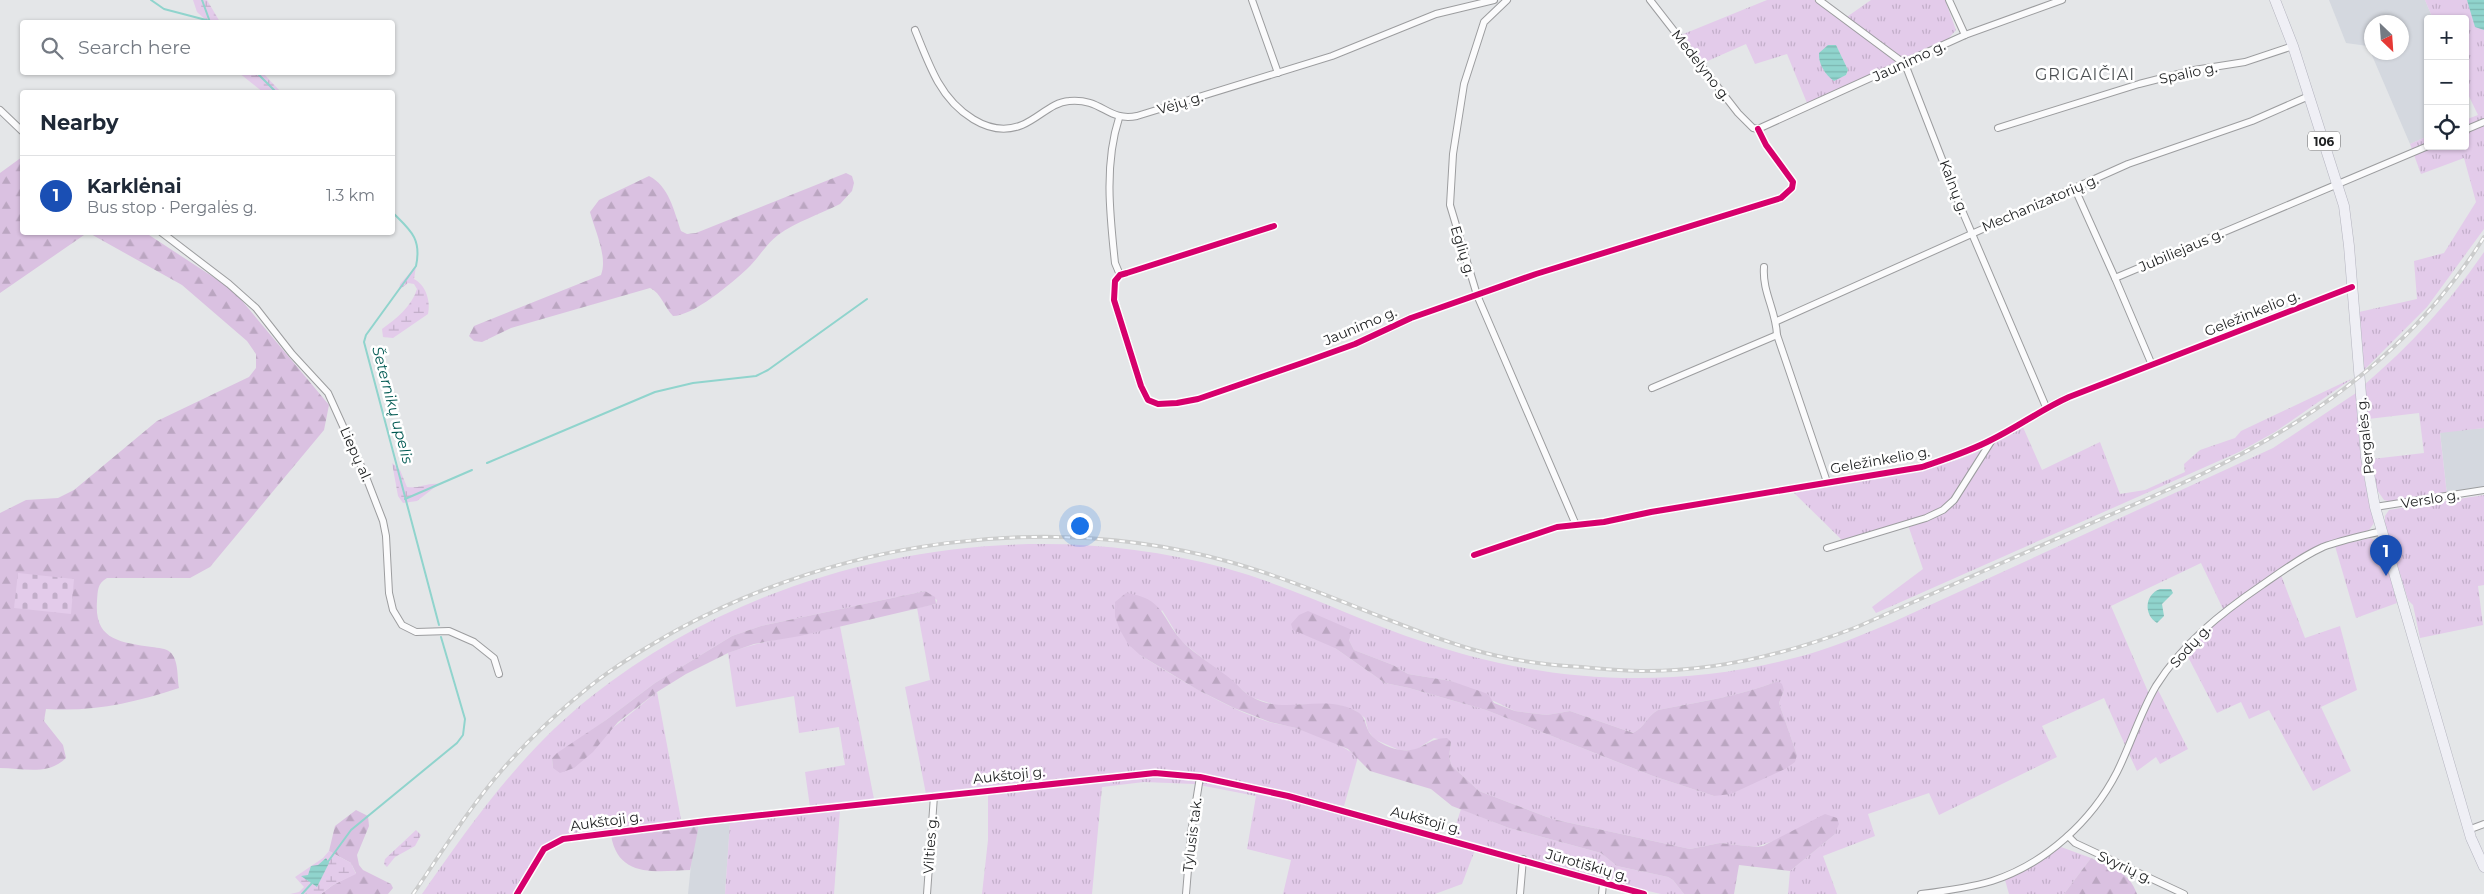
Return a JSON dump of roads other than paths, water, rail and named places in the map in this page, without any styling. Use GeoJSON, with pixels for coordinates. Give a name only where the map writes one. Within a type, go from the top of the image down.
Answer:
{"type":"FeatureCollection","features":[{"type":"Feature","properties":{"kind":"main road","name":"Pergalės g."},"geometry":{"type":"LineString","coordinates":[[2276,0],[2338,184],[2349,246],[2366,456],[2375,507],[2468,830],[2484,867]]}},
{"type":"Feature","properties":{"kind":"street"},"geometry":{"type":"LineString","coordinates":[[1252,0],[1278,73]]}},
{"type":"Feature","properties":{"kind":"street","name":"Vėjų g."},"geometry":{"type":"LineString","coordinates":[[1119,118],[1137,116],[1278,73],[1332,56],[1436,14],[1494,0]]}},
{"type":"Feature","properties":{"kind":"street","name":"Eglių g."},"geometry":{"type":"LineString","coordinates":[[1505,0],[1490,14],[1479,31],[1464,84],[1453,154],[1450,205],[1477,295],[1576,525]]}},
{"type":"Feature","properties":{"kind":"street","name":"Medelyno g."},"geometry":{"type":"LineString","coordinates":[[1650,0],[1738,113],[1756,128]]}},
{"type":"Feature","properties":{"kind":"street"},"geometry":{"type":"LineString","coordinates":[[1819,0],[1905,64]]}},
{"type":"Feature","properties":{"kind":"street"},"geometry":{"type":"LineString","coordinates":[[1949,0],[1965,35]]}},
{"type":"Feature","properties":{"kind":"street","name":"Jaunimo g."},"geometry":{"type":"LineString","coordinates":[[1120,275],[1113,288],[1114,300],[1141,386],[1148,400],[1158,404],[1198,398],[1355,344],[1411,318],[1536,274],[1781,198],[1789,191],[1793,182],[1756,128],[1905,64],[1965,35],[2062,0]]}},
{"type":"Feature","properties":{"kind":"street"},"geometry":{"type":"LineString","coordinates":[[915,30],[933,72],[946,94],[963,112],[982,124],[1003,128],[1021,125],[1056,104],[1078,100],[1096,104],[1119,118],[1110,156],[1109,176],[1114,257],[1120,275],[1274,226]]}},
{"type":"Feature","properties":{"kind":"street","name":"Spalio g."},"geometry":{"type":"LineString","coordinates":[[1998,128],[2139,84],[2194,70],[2245,62],[2293,46]]}},
{"type":"Feature","properties":{"kind":"street","name":"Kalnų g."},"geometry":{"type":"LineString","coordinates":[[1905,64],[1972,232],[2046,407]]}},
{"type":"Feature","properties":{"kind":"street","name":"Mechanizatorių g."},"geometry":{"type":"LineString","coordinates":[[1776,321],[2128,164],[2252,121],[2309,96]]}},
{"type":"Feature","properties":{"kind":"street"},"geometry":{"type":"LineString","coordinates":[[0,110],[20,129]]}},
{"type":"Feature","properties":{"kind":"street"},"geometry":{"type":"LineString","coordinates":[[2469,128],[2484,122]]}},
{"type":"Feature","properties":{"kind":"street"},"geometry":{"type":"LineString","coordinates":[[2338,184],[2424,148]]}},
{"type":"Feature","properties":{"kind":"street","name":"Jubiliejaus g."},"geometry":{"type":"LineString","coordinates":[[2115,278],[2338,184]]}},
{"type":"Feature","properties":{"kind":"street"},"geometry":{"type":"LineString","coordinates":[[2075,189],[2152,366]]}},
{"type":"Feature","properties":{"kind":"street","name":"Liepų al."},"geometry":{"type":"LineString","coordinates":[[165,235],[229,284],[256,308],[292,354],[328,394],[366,477],[382,521],[386,536],[389,593],[393,610],[402,625],[416,632],[449,631],[474,642],[494,658],[499,674]]}},
{"type":"Feature","properties":{"kind":"street"},"geometry":{"type":"LineString","coordinates":[[1764,266],[1762,282],[1776,321],[1777,335],[1826,482]]}},
{"type":"Feature","properties":{"kind":"street","name":"Geležinkelio g."},"geometry":{"type":"LineString","coordinates":[[1474,555],[1557,528],[1922,467],[1957,456],[1993,439],[2046,407],[2352,287]]}},
{"type":"Feature","properties":{"kind":"street"},"geometry":{"type":"LineString","coordinates":[[1652,388],[1777,335]]}},
{"type":"Feature","properties":{"kind":"street"},"geometry":{"type":"LineString","coordinates":[[1827,548],[1926,518],[1943,510],[1954,500],[1993,439]]}},
{"type":"Feature","properties":{"kind":"street","name":"Verslo g."},"geometry":{"type":"LineString","coordinates":[[2375,507],[2484,490]]}},
{"type":"Feature","properties":{"kind":"street","name":"Sodų g."},"geometry":{"type":"LineString","coordinates":[[2068,836],[2093,808],[2116,774],[2157,685],[2201,631],[2232,606],[2299,560],[2326,546],[2382,531]]}},
{"type":"Feature","properties":{"kind":"street","name":"Aukštoji g."},"geometry":{"type":"LineString","coordinates":[[517,894],[544,849],[563,839],[631,829],[1136,774],[1172,774],[1200,777],[1340,809],[1523,859]]}},
{"type":"Feature","properties":{"kind":"street","name":"Tylusis tak."},"geometry":{"type":"LineString","coordinates":[[1186,894],[1191,832],[1200,777]]}},
{"type":"Feature","properties":{"kind":"street","name":"Vilties g."},"geometry":{"type":"LineString","coordinates":[[927,894],[934,796]]}},
{"type":"Feature","properties":{"kind":"street"},"geometry":{"type":"LineString","coordinates":[[2468,830],[2484,824]]}},
{"type":"Feature","properties":{"kind":"street"},"geometry":{"type":"LineString","coordinates":[[1921,894],[1968,887],[2003,877],[2036,858],[2068,836]]}},
{"type":"Feature","properties":{"kind":"street","name":"Svyrių g."},"geometry":{"type":"LineString","coordinates":[[2068,836],[2075,843],[2184,894]]}},
{"type":"Feature","properties":{"kind":"street"},"geometry":{"type":"LineString","coordinates":[[1520,894],[1523,859]]}},
{"type":"Feature","properties":{"kind":"street","name":"Jūrotiškių g."},"geometry":{"type":"LineString","coordinates":[[1523,859],[1603,884],[1644,894]]}},
{"type":"Feature","properties":{"kind":"street"},"geometry":{"type":"LineString","coordinates":[[1602,894],[1603,884]]}},
{"type":"Feature","properties":{"kind":"water"},"geometry":{"type":"Polygon","coordinates":[[[2467,0],[2484,0],[2484,30],[2475,27],[2467,0]]]}},
{"type":"Feature","properties":{"kind":"water"},"geometry":{"type":"Polygon","coordinates":[[[1828,45],[1836,45],[1848,70],[1846,75],[1834,81],[1823,68],[1819,57],[1819,53],[1828,45]]]}},
{"type":"Feature","properties":{"kind":"water"},"geometry":{"type":"Polygon","coordinates":[[[2160,589],[2171,589],[2173,593],[2162,604],[2164,616],[2157,623],[2150,615],[2148,605],[2151,596],[2160,589]]]}},
{"type":"Feature","properties":{"kind":"water"},"geometry":{"type":"Polygon","coordinates":[[[326,858],[329,863],[317,887],[301,876],[308,875],[311,866],[318,865],[326,858]]]}},
{"type":"Feature","properties":{"kind":"waterway"},"geometry":{"type":"LineString","coordinates":[[151,0],[164,9],[206,20]]}},
{"type":"Feature","properties":{"kind":"waterway","name":"Šeternikų upelis"},"geometry":{"type":"LineString","coordinates":[[202,0],[209,20]]}},
{"type":"Feature","properties":{"kind":"waterway","name":"Šeternikų upelis"},"geometry":{"type":"LineString","coordinates":[[259,75],[274,90]]}},
{"type":"Feature","properties":{"kind":"waterway","name":"Šeternikų upelis"},"geometry":{"type":"LineString","coordinates":[[395,215],[409,230],[416,241],[416,266],[366,335],[364,342],[439,625]]}},
{"type":"Feature","properties":{"kind":"waterway"},"geometry":{"type":"LineString","coordinates":[[487,463],[655,392],[693,383],[756,376],[768,370],[867,299]]}},
{"type":"Feature","properties":{"kind":"waterway"},"geometry":{"type":"LineString","coordinates":[[405,499],[472,470]]}},
{"type":"Feature","properties":{"kind":"waterway","name":"Šeternikų upelis"},"geometry":{"type":"LineString","coordinates":[[327,863],[351,830],[457,743],[463,735],[465,719],[441,637]]}},
{"type":"Feature","properties":{"kind":"waterway","name":"Šeternikų upelis"},"geometry":{"type":"LineString","coordinates":[[302,894],[312,883]]}},
{"type":"Feature","properties":{"kind":"railway"},"geometry":{"type":"LineString","coordinates":[[413,894],[467,815],[502,770],[544,726],[589,687],[621,664],[677,630],[741,599],[808,574],[877,555],[947,543],[1018,537],[1089,538],[1160,547],[1230,562],[1261,571],[1440,639],[1512,659],[1554,665],[1646,671],[1700,668],[1754,659],[1806,645],[1857,627],[2211,470],[2265,441],[2302,419],[2337,394],[2403,338],[2432,307],[2484,237]]}},
{"type":"Feature","properties":{"kind":"place","name":"Karklėnai"},"geometry":{"type":"Point","coordinates":[2386,576]}},
{"type":"Feature","properties":{"kind":"district","name":"GRIGAIČIAI"},"geometry":{"type":"Point","coordinates":[2085,74]}}]}
